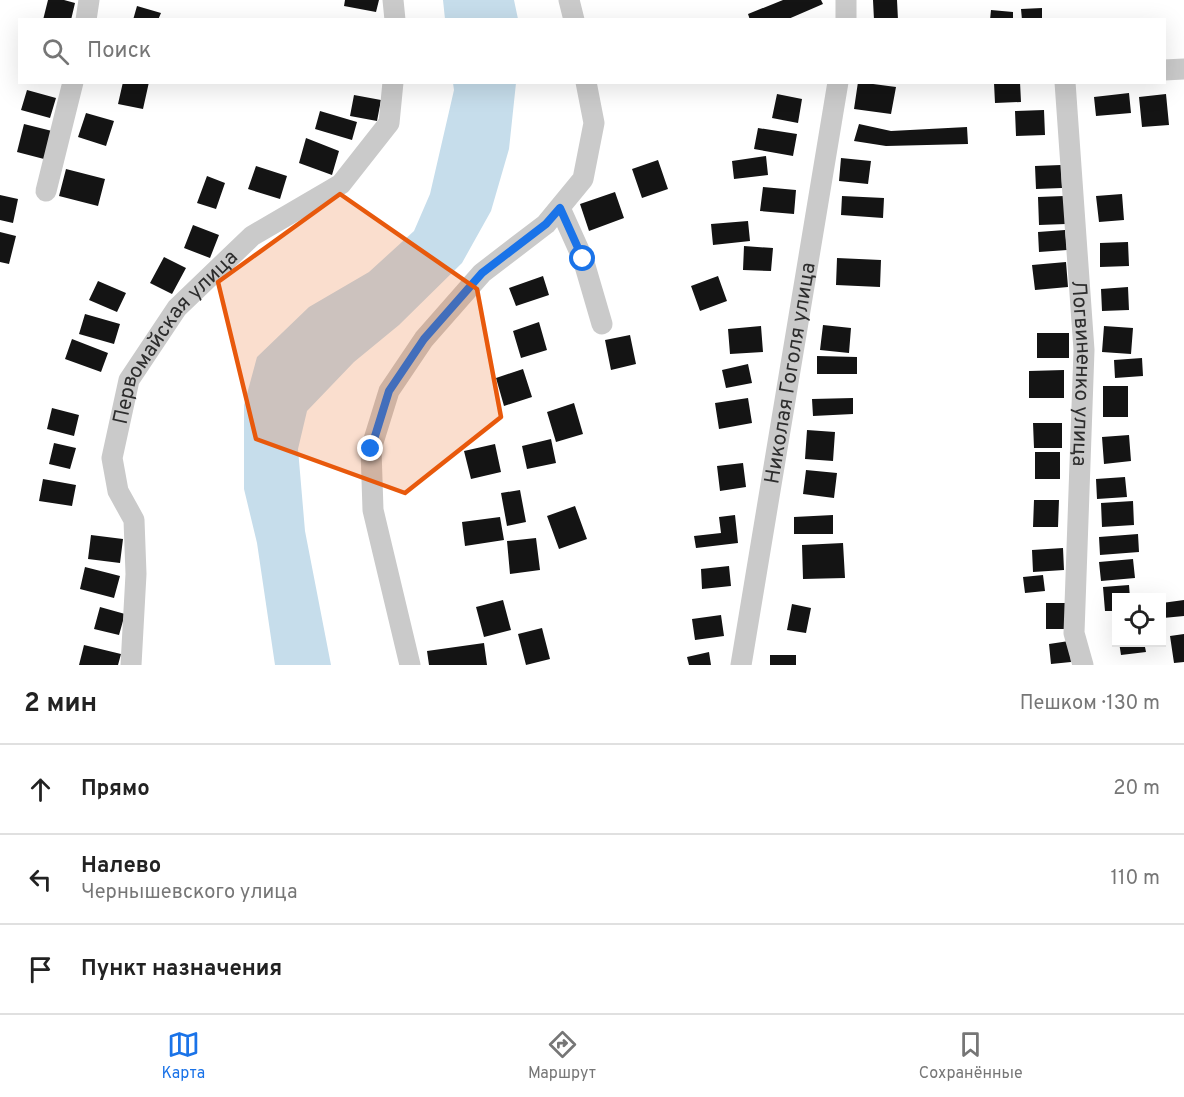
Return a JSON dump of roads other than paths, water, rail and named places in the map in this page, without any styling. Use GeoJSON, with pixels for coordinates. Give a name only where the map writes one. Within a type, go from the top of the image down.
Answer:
{"type":"FeatureCollection","features":[{"type":"Feature","properties":{"kind":"street"},"geometry":{"type":"LineString","coordinates":[[86,18],[89,0]]}},
{"type":"Feature","properties":{"kind":"street"},"geometry":{"type":"LineString","coordinates":[[393,0],[395,18]]}},
{"type":"Feature","properties":{"kind":"street"},"geometry":{"type":"LineString","coordinates":[[569,0],[574,18]]}},
{"type":"Feature","properties":{"kind":"street"},"geometry":{"type":"LineString","coordinates":[[846,0],[846,18]]}},
{"type":"Feature","properties":{"kind":"street"},"geometry":{"type":"LineString","coordinates":[[1166,70],[1184,69]]}},
{"type":"Feature","properties":{"kind":"street"},"geometry":{"type":"LineString","coordinates":[[46,191],[73,84]]}},
{"type":"Feature","properties":{"kind":"street","name":"Первомайская улица"},"geometry":{"type":"LineString","coordinates":[[131,665],[136,574],[134,520],[118,491],[112,458],[129,380],[177,308],[252,236],[341,184],[389,123],[393,84]]}},
{"type":"Feature","properties":{"kind":"street"},"geometry":{"type":"LineString","coordinates":[[410,665],[373,510],[371,449],[389,391],[424,339],[482,273],[546,224],[583,179],[594,123],[586,84]]}},
{"type":"Feature","properties":{"kind":"street","name":"Николая Гоголя улица"},"geometry":{"type":"LineString","coordinates":[[741,665],[838,84]]}},
{"type":"Feature","properties":{"kind":"street","name":"Логвиненко улица"},"geometry":{"type":"LineString","coordinates":[[1065,84],[1084,350],[1074,633],[1083,665]]}},
{"type":"Feature","properties":{"kind":"street"},"geometry":{"type":"LineString","coordinates":[[560,208],[583,259],[602,324]]}},
{"type":"Feature","properties":{"kind":"water"},"geometry":{"type":"Polygon","coordinates":[[[443,0],[514,0],[518,18],[445,18],[443,0]]]}},
{"type":"Feature","properties":{"kind":"water"},"geometry":{"type":"Polygon","coordinates":[[[453,84],[516,84],[509,149],[491,211],[462,263],[399,325],[354,362],[307,411],[298,449],[305,531],[331,665],[275,665],[257,543],[244,489],[244,405],[257,357],[309,307],[369,272],[414,231],[430,194],[454,90],[453,84]]]}}]}
